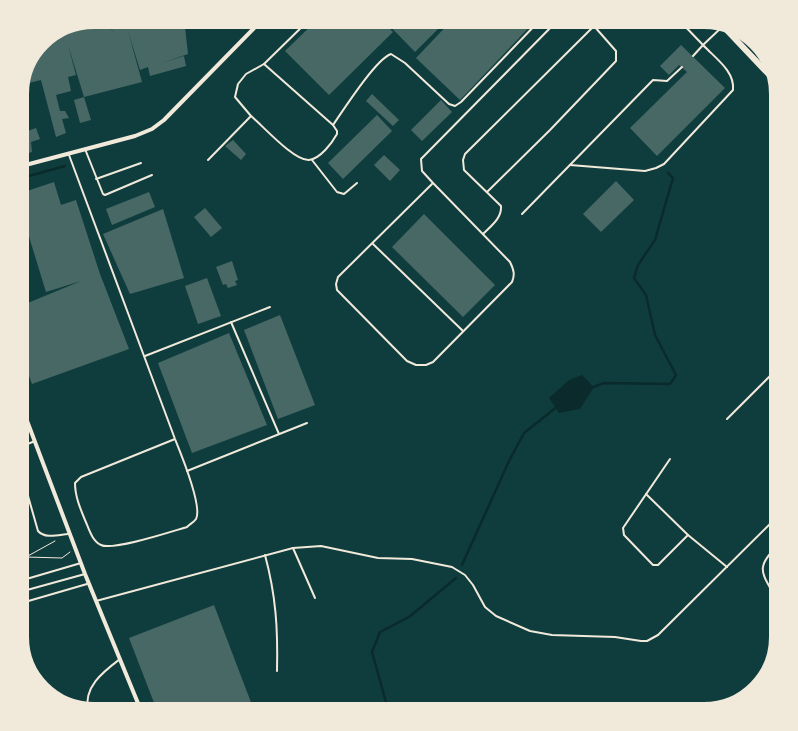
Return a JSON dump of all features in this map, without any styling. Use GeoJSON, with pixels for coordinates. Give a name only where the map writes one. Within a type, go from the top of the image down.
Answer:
{"type":"FeatureCollection","features":[{"type":"Feature","properties":{"kind":"highway"},"geometry":{"type":"LineString","coordinates":[[727,30],[768,74]]}},
{"type":"Feature","properties":{"kind":"street"},"geometry":{"type":"LineString","coordinates":[[26,165],[135,136],[152,129],[169,115],[256,26]]}},
{"type":"Feature","properties":{"kind":"street"},"geometry":{"type":"LineString","coordinates":[[26,419],[85,574],[138,705]]}},
{"type":"Feature","properties":{"kind":"lane"},"geometry":{"type":"LineString","coordinates":[[264,64],[333,125],[337,131],[335,138],[321,154],[312,160],[303,159],[292,152],[251,116],[235,97],[238,84],[246,74],[264,64],[303,26]]}},
{"type":"Feature","properties":{"kind":"lane"},"geometry":{"type":"LineString","coordinates":[[333,125],[385,56],[391,54],[405,63],[450,104],[455,106],[534,26]]}},
{"type":"Feature","properties":{"kind":"lane"},"geometry":{"type":"LineString","coordinates":[[432,183],[338,277],[336,284],[337,290],[407,361],[416,365],[426,366],[433,362],[512,282],[514,269],[510,262],[432,183],[422,171],[420,159],[552,26]]}},
{"type":"Feature","properties":{"kind":"lane"},"geometry":{"type":"LineString","coordinates":[[483,234],[496,220],[502,210],[501,206],[464,170],[463,160],[465,154],[594,26],[616,51],[616,61],[487,192]]}},
{"type":"Feature","properties":{"kind":"lane"},"geometry":{"type":"LineString","coordinates":[[570,165],[645,171],[664,164],[732,90],[733,83],[729,73],[685,26]]}},
{"type":"Feature","properties":{"kind":"lane"},"geometry":{"type":"LineString","coordinates":[[693,56],[717,28]]}},
{"type":"Feature","properties":{"kind":"lane"},"geometry":{"type":"LineString","coordinates":[[522,214],[653,80],[667,81],[682,67]]}},
{"type":"Feature","properties":{"kind":"lane"},"geometry":{"type":"LineString","coordinates":[[208,160],[251,116]]}},
{"type":"Feature","properties":{"kind":"lane"},"geometry":{"type":"LineString","coordinates":[[85,149],[101,192],[105,195],[152,175]]}},
{"type":"Feature","properties":{"kind":"lane"},"geometry":{"type":"LineString","coordinates":[[68,153],[187,471],[197,502],[198,512],[196,520],[187,527],[163,534],[114,546],[105,546],[95,540],[82,514],[75,492],[75,483],[81,477],[175,439]]}},
{"type":"Feature","properties":{"kind":"lane"},"geometry":{"type":"LineString","coordinates":[[312,160],[337,192],[344,194],[357,183]]}},
{"type":"Feature","properties":{"kind":"lane"},"geometry":{"type":"LineString","coordinates":[[96,179],[141,163]]}},
{"type":"Feature","properties":{"kind":"lane"},"geometry":{"type":"LineString","coordinates":[[373,243],[463,331]]}},
{"type":"Feature","properties":{"kind":"lane"},"geometry":{"type":"LineString","coordinates":[[145,356],[270,307]]}},
{"type":"Feature","properties":{"kind":"lane"},"geometry":{"type":"LineString","coordinates":[[231,322],[279,434]]}},
{"type":"Feature","properties":{"kind":"lane"},"geometry":{"type":"LineString","coordinates":[[727,419],[772,374]]}},
{"type":"Feature","properties":{"kind":"lane"},"geometry":{"type":"LineString","coordinates":[[187,471],[307,423]]}},
{"type":"Feature","properties":{"kind":"lane"},"geometry":{"type":"LineString","coordinates":[[26,444],[35,440]]}},
{"type":"Feature","properties":{"kind":"lane"},"geometry":{"type":"LineString","coordinates":[[670,459],[623,528],[624,535],[652,565],[658,565],[688,535]]}},
{"type":"Feature","properties":{"kind":"lane"},"geometry":{"type":"LineString","coordinates":[[26,489],[38,531],[42,535],[71,534]]}},
{"type":"Feature","properties":{"kind":"lane"},"geometry":{"type":"LineString","coordinates":[[646,494],[688,535],[727,567]]}},
{"type":"Feature","properties":{"kind":"lane"},"geometry":{"type":"LineString","coordinates":[[96,601],[293,548],[322,546],[378,558],[412,559],[452,567],[465,575],[474,585],[485,607],[496,616],[530,631],[552,635],[615,637],[647,641],[658,635],[772,522]]}},
{"type":"Feature","properties":{"kind":"lane"},"geometry":{"type":"LineString","coordinates":[[293,548],[315,598]]}},
{"type":"Feature","properties":{"kind":"lane"},"geometry":{"type":"LineString","coordinates":[[772,550],[763,563],[762,571],[772,590]]}},
{"type":"Feature","properties":{"kind":"lane"},"geometry":{"type":"LineString","coordinates":[[265,555],[273,586],[276,614],[277,672]]}},
{"type":"Feature","properties":{"kind":"lane"},"geometry":{"type":"LineString","coordinates":[[26,579],[81,563]]}},
{"type":"Feature","properties":{"kind":"lane"},"geometry":{"type":"LineString","coordinates":[[26,590],[85,574]]}},
{"type":"Feature","properties":{"kind":"lane"},"geometry":{"type":"LineString","coordinates":[[26,602],[90,584]]}},
{"type":"Feature","properties":{"kind":"lane"},"geometry":{"type":"LineString","coordinates":[[88,704],[87,696],[90,689],[105,671],[120,659]]}},
{"type":"Feature","properties":{"kind":"path"},"geometry":{"type":"LineString","coordinates":[[26,557],[56,540]]}},
{"type":"Feature","properties":{"kind":"path"},"geometry":{"type":"LineString","coordinates":[[26,557],[62,558],[71,549]]}},
{"type":"Feature","properties":{"kind":"water"},"geometry":{"type":"Polygon","coordinates":[[[582,375],[594,387],[580,409],[559,413],[549,398],[569,380],[582,375]]]}},
{"type":"Feature","properties":{"kind":"building"},"geometry":{"type":"Polygon","coordinates":[[[94,26],[110,26],[113,34],[111,26],[185,26],[188,54],[162,63],[184,56],[186,66],[150,76],[148,67],[140,70],[128,31],[142,82],[84,97],[68,45],[76,75],[68,77],[71,91],[56,95],[60,111],[65,111],[69,118],[62,119],[66,133],[56,137],[41,80],[28,83],[33,64],[49,43],[60,35],[72,30],[94,26]]]}},
{"type":"Feature","properties":{"kind":"building"},"geometry":{"type":"Polygon","coordinates":[[[311,26],[387,26],[393,32],[329,95],[285,51],[311,26]]]}},
{"type":"Feature","properties":{"kind":"building"},"geometry":{"type":"Polygon","coordinates":[[[390,26],[441,26],[415,52],[390,26]]]}},
{"type":"Feature","properties":{"kind":"building"},"geometry":{"type":"Polygon","coordinates":[[[446,26],[530,26],[460,100],[416,58],[446,26]]]}},
{"type":"Feature","properties":{"kind":"building"},"geometry":{"type":"Polygon","coordinates":[[[681,45],[725,88],[657,156],[630,128],[687,72],[679,65],[669,75],[660,66],[681,45]]]}},
{"type":"Feature","properties":{"kind":"building"},"geometry":{"type":"Polygon","coordinates":[[[372,94],[399,120],[393,126],[366,101],[372,94]]]}},
{"type":"Feature","properties":{"kind":"building"},"geometry":{"type":"Polygon","coordinates":[[[84,97],[91,120],[80,123],[74,100],[84,97]]]}},
{"type":"Feature","properties":{"kind":"building"},"geometry":{"type":"Polygon","coordinates":[[[441,100],[452,112],[422,141],[411,130],[441,100]]]}},
{"type":"Feature","properties":{"kind":"building"},"geometry":{"type":"Polygon","coordinates":[[[377,115],[392,131],[343,179],[328,163],[377,115]]]}},
{"type":"Feature","properties":{"kind":"building"},"geometry":{"type":"Polygon","coordinates":[[[36,128],[40,139],[31,142],[32,152],[26,154],[26,132],[36,128]]]}},
{"type":"Feature","properties":{"kind":"building"},"geometry":{"type":"Polygon","coordinates":[[[233,140],[246,154],[241,160],[225,146],[233,140]]]}},
{"type":"Feature","properties":{"kind":"building"},"geometry":{"type":"Polygon","coordinates":[[[384,155],[400,170],[390,181],[374,165],[384,155]]]}},
{"type":"Feature","properties":{"kind":"building"},"geometry":{"type":"Polygon","coordinates":[[[616,181],[634,200],[601,232],[583,214],[616,181]]]}},
{"type":"Feature","properties":{"kind":"building"},"geometry":{"type":"Polygon","coordinates":[[[54,182],[61,205],[76,200],[100,274],[129,349],[32,384],[26,368],[26,304],[81,281],[46,292],[26,227],[26,191],[54,182]]]}},
{"type":"Feature","properties":{"kind":"building"},"geometry":{"type":"Polygon","coordinates":[[[149,192],[155,207],[112,225],[106,209],[149,192]]]}},
{"type":"Feature","properties":{"kind":"building"},"geometry":{"type":"Polygon","coordinates":[[[205,208],[222,228],[211,237],[194,217],[205,208]]]}},
{"type":"Feature","properties":{"kind":"building"},"geometry":{"type":"Polygon","coordinates":[[[163,209],[184,278],[130,294],[103,234],[163,209]]]}},
{"type":"Feature","properties":{"kind":"building"},"geometry":{"type":"Polygon","coordinates":[[[424,214],[495,285],[463,317],[392,247],[424,214]]]}},
{"type":"Feature","properties":{"kind":"building"},"geometry":{"type":"Polygon","coordinates":[[[232,261],[238,280],[235,281],[237,285],[228,288],[226,284],[223,285],[216,267],[232,261]]]}},
{"type":"Feature","properties":{"kind":"building"},"geometry":{"type":"Polygon","coordinates":[[[207,278],[221,316],[198,324],[185,286],[207,278]]]}},
{"type":"Feature","properties":{"kind":"building"},"geometry":{"type":"Polygon","coordinates":[[[26,286],[29,296],[26,297],[26,286]]]}},
{"type":"Feature","properties":{"kind":"building"},"geometry":{"type":"Polygon","coordinates":[[[280,315],[315,405],[278,419],[244,330],[280,315]]]}},
{"type":"Feature","properties":{"kind":"building"},"geometry":{"type":"Polygon","coordinates":[[[229,333],[267,425],[192,453],[158,363],[229,333]]]}},
{"type":"Feature","properties":{"kind":"building"},"geometry":{"type":"Polygon","coordinates":[[[214,605],[252,705],[155,705],[129,638],[214,605]]]}},
{"type":"Feature","properties":{"kind":"waterway"},"geometry":{"type":"LineString","coordinates":[[26,177],[65,166]]}},
{"type":"Feature","properties":{"kind":"waterway"},"geometry":{"type":"LineString","coordinates":[[591,388],[604,383],[670,384],[676,375],[655,335],[646,295],[634,278],[638,265],[655,240],[673,178],[668,173]]}},
{"type":"Feature","properties":{"kind":"waterway"},"geometry":{"type":"LineString","coordinates":[[462,565],[509,461],[524,433],[558,406]]}},
{"type":"Feature","properties":{"kind":"waterway"},"geometry":{"type":"LineString","coordinates":[[387,705],[372,652],[380,632],[409,617],[456,578]]}}]}
